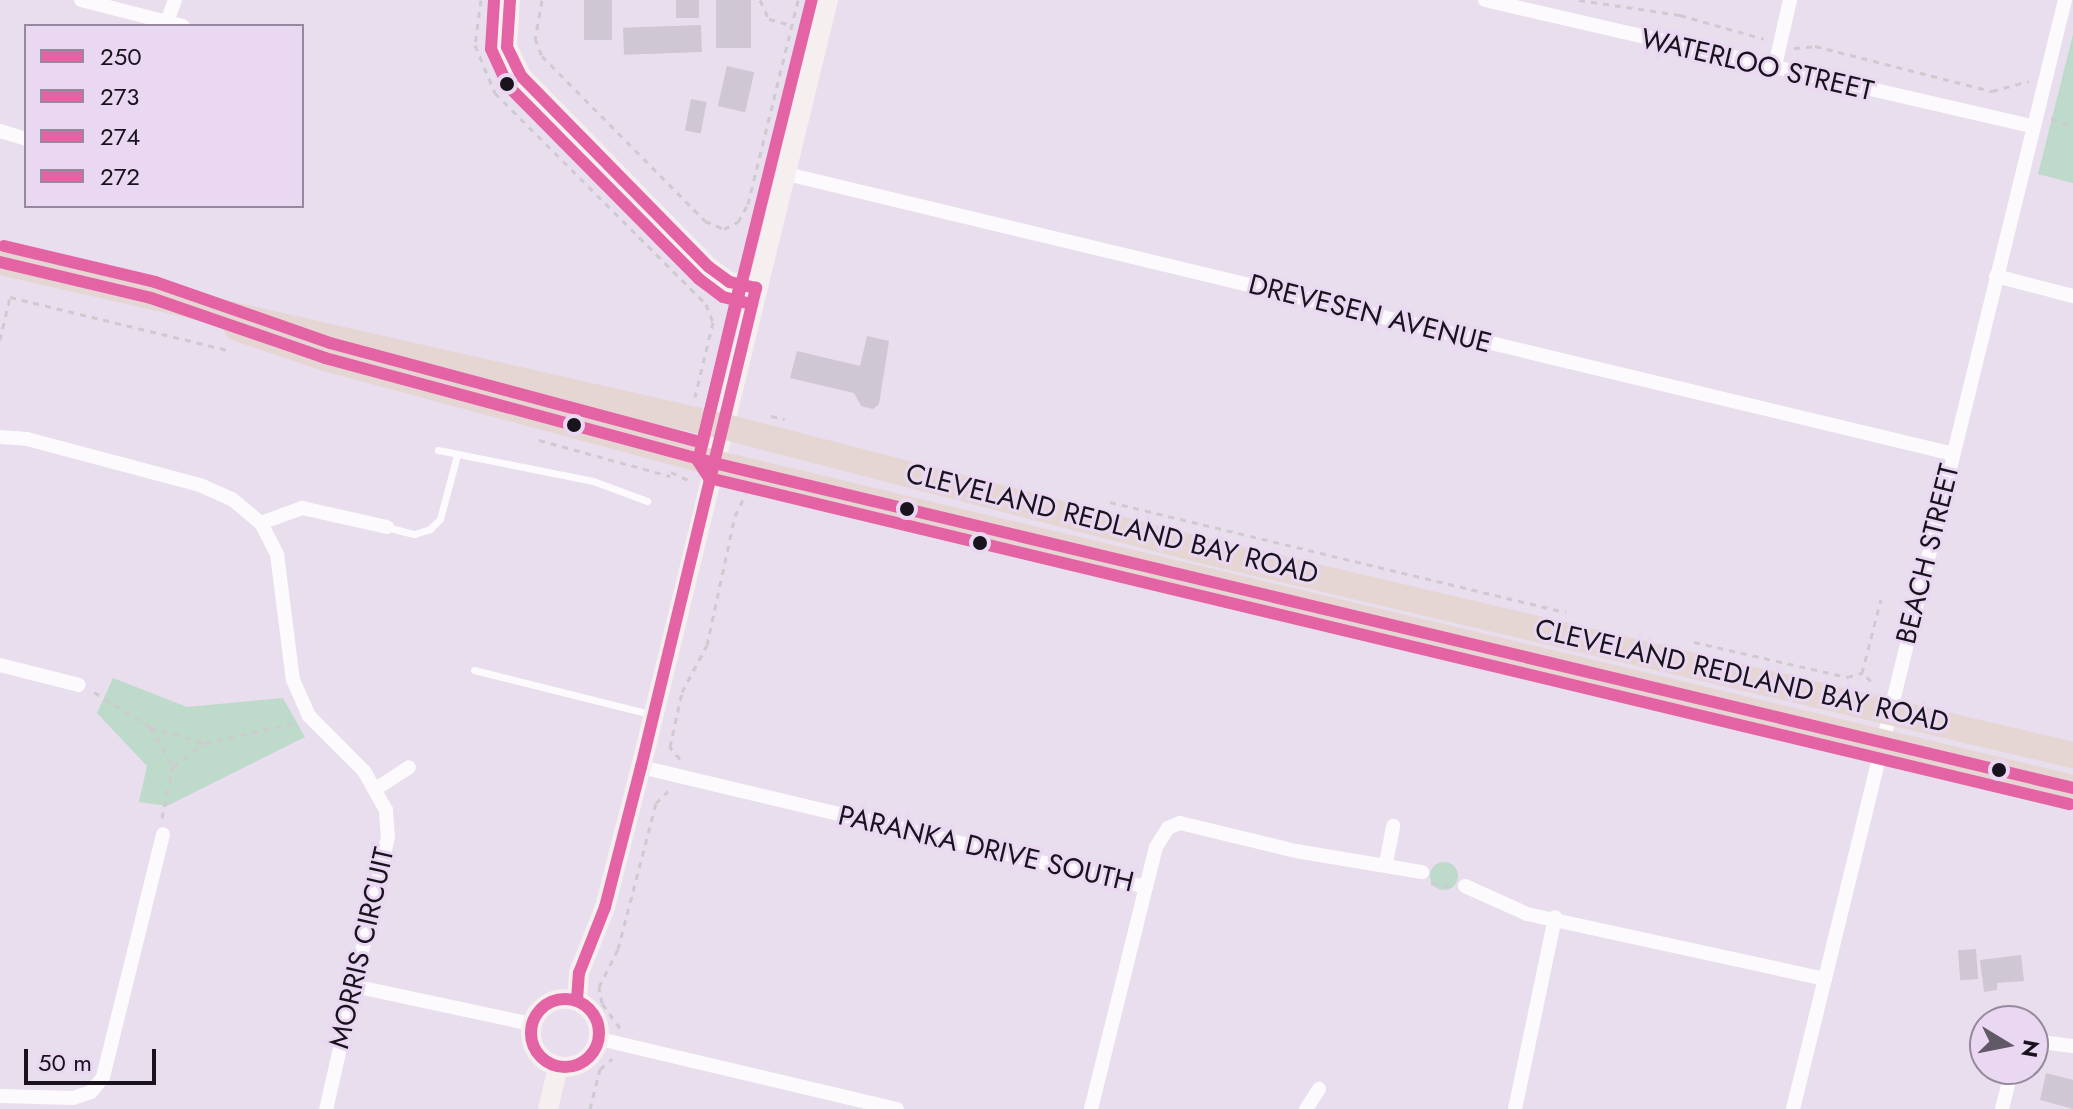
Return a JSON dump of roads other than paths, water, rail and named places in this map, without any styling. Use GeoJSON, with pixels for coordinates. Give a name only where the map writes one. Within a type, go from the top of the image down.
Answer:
{"type":"FeatureCollection","features":[{"type":"Feature","properties":{"kind":"highway","name":"CLEVELAND REDLAND BAY ROAD"},"geometry":{"type":"LineString","coordinates":[[0,262],[151,298],[217,308],[722,426],[1193,548],[2073,755]]}},
{"type":"Feature","properties":{"kind":"highway","name":"CLEVELAND REDLAND BAY ROAD"},"geometry":{"type":"LineString","coordinates":[[151,298],[325,358],[714,463],[2073,788]]}},
{"type":"Feature","properties":{"kind":"street"},"geometry":{"type":"LineString","coordinates":[[81,0],[175,24]]}},
{"type":"Feature","properties":{"kind":"street"},"geometry":{"type":"LineString","coordinates":[[167,22],[175,0]]}},
{"type":"Feature","properties":{"kind":"street"},"geometry":{"type":"LineString","coordinates":[[510,0],[507,47],[521,76],[709,267],[730,282],[756,288]]}},
{"type":"Feature","properties":{"kind":"street"},"geometry":{"type":"LineString","coordinates":[[577,1000],[582,961],[605,907],[641,767],[828,0]]}},
{"type":"Feature","properties":{"kind":"street","name":"WATERLOO STREET"},"geometry":{"type":"LineString","coordinates":[[1485,0],[1774,70],[2031,126]]}},
{"type":"Feature","properties":{"kind":"street"},"geometry":{"type":"LineString","coordinates":[[1774,70],[1790,0]]}},
{"type":"Feature","properties":{"kind":"street","name":"BEACH STREET"},"geometry":{"type":"LineString","coordinates":[[1793,1109],[2031,126],[2065,0]]}},
{"type":"Feature","properties":{"kind":"street"},"geometry":{"type":"LineString","coordinates":[[0,131],[24,138]]}},
{"type":"Feature","properties":{"kind":"street","name":"DREVESEN AVENUE"},"geometry":{"type":"LineString","coordinates":[[787,174],[1953,454]]}},
{"type":"Feature","properties":{"kind":"street"},"geometry":{"type":"LineString","coordinates":[[1996,276],[2073,296]]}},
{"type":"Feature","properties":{"kind":"street"},"geometry":{"type":"LineString","coordinates":[[0,437],[27,439],[200,485],[232,499],[261,523],[284,581],[293,680],[309,716],[377,788],[409,767]]}},
{"type":"Feature","properties":{"kind":"street"},"geometry":{"type":"LineString","coordinates":[[261,523],[302,508],[387,527]]}},
{"type":"Feature","properties":{"kind":"street"},"geometry":{"type":"LineString","coordinates":[[0,665],[79,685]]}},
{"type":"Feature","properties":{"kind":"street","name":"PARANKA DRIVE SOUTH"},"geometry":{"type":"LineString","coordinates":[[641,767],[1146,887],[1156,847],[1168,828],[1180,823],[1296,851],[1386,863],[1422,872]]}},
{"type":"Feature","properties":{"kind":"street","name":"MORRIS CIRCUIT"},"geometry":{"type":"LineString","coordinates":[[326,1109],[388,837],[377,788]]}},
{"type":"Feature","properties":{"kind":"street"},"geometry":{"type":"LineString","coordinates":[[1386,863],[1393,826]]}},
{"type":"Feature","properties":{"kind":"street"},"geometry":{"type":"LineString","coordinates":[[0,1096],[73,1098],[91,1092],[103,1077],[163,834]]}},
{"type":"Feature","properties":{"kind":"street"},"geometry":{"type":"LineString","coordinates":[[1465,886],[1527,914],[1555,917],[1825,979]]}},
{"type":"Feature","properties":{"kind":"street"},"geometry":{"type":"LineString","coordinates":[[1091,1109],[1146,887]]}},
{"type":"Feature","properties":{"kind":"street"},"geometry":{"type":"LineString","coordinates":[[1515,1109],[1555,917]]}},
{"type":"Feature","properties":{"kind":"street"},"geometry":{"type":"LineString","coordinates":[[354,986],[532,1024]]}},
{"type":"Feature","properties":{"kind":"street"},"geometry":{"type":"LineString","coordinates":[[532,1024],[554,1000],[577,1000],[595,1015],[608,1041]]}},
{"type":"Feature","properties":{"kind":"street"},"geometry":{"type":"LineString","coordinates":[[532,1024],[536,1051],[558,1067],[585,1062],[608,1041]]}},
{"type":"Feature","properties":{"kind":"street"},"geometry":{"type":"LineString","coordinates":[[608,1041],[897,1109]]}},
{"type":"Feature","properties":{"kind":"street"},"geometry":{"type":"LineString","coordinates":[[2049,1043],[2073,1046]]}},
{"type":"Feature","properties":{"kind":"street"},"geometry":{"type":"LineString","coordinates":[[548,1109],[558,1067]]}},
{"type":"Feature","properties":{"kind":"street"},"geometry":{"type":"LineString","coordinates":[[2002,1109],[2008,1085]]}},
{"type":"Feature","properties":{"kind":"street"},"geometry":{"type":"LineString","coordinates":[[1306,1109],[1319,1089]]}},
{"type":"Feature","properties":{"kind":"lane"},"geometry":{"type":"LineString","coordinates":[[438,450],[522,470],[553,472],[647,501]]}},
{"type":"Feature","properties":{"kind":"lane"},"geometry":{"type":"LineString","coordinates":[[387,527],[414,534],[430,529],[440,519],[457,455]]}},
{"type":"Feature","properties":{"kind":"lane"},"geometry":{"type":"LineString","coordinates":[[474,670],[654,715]]}}]}
